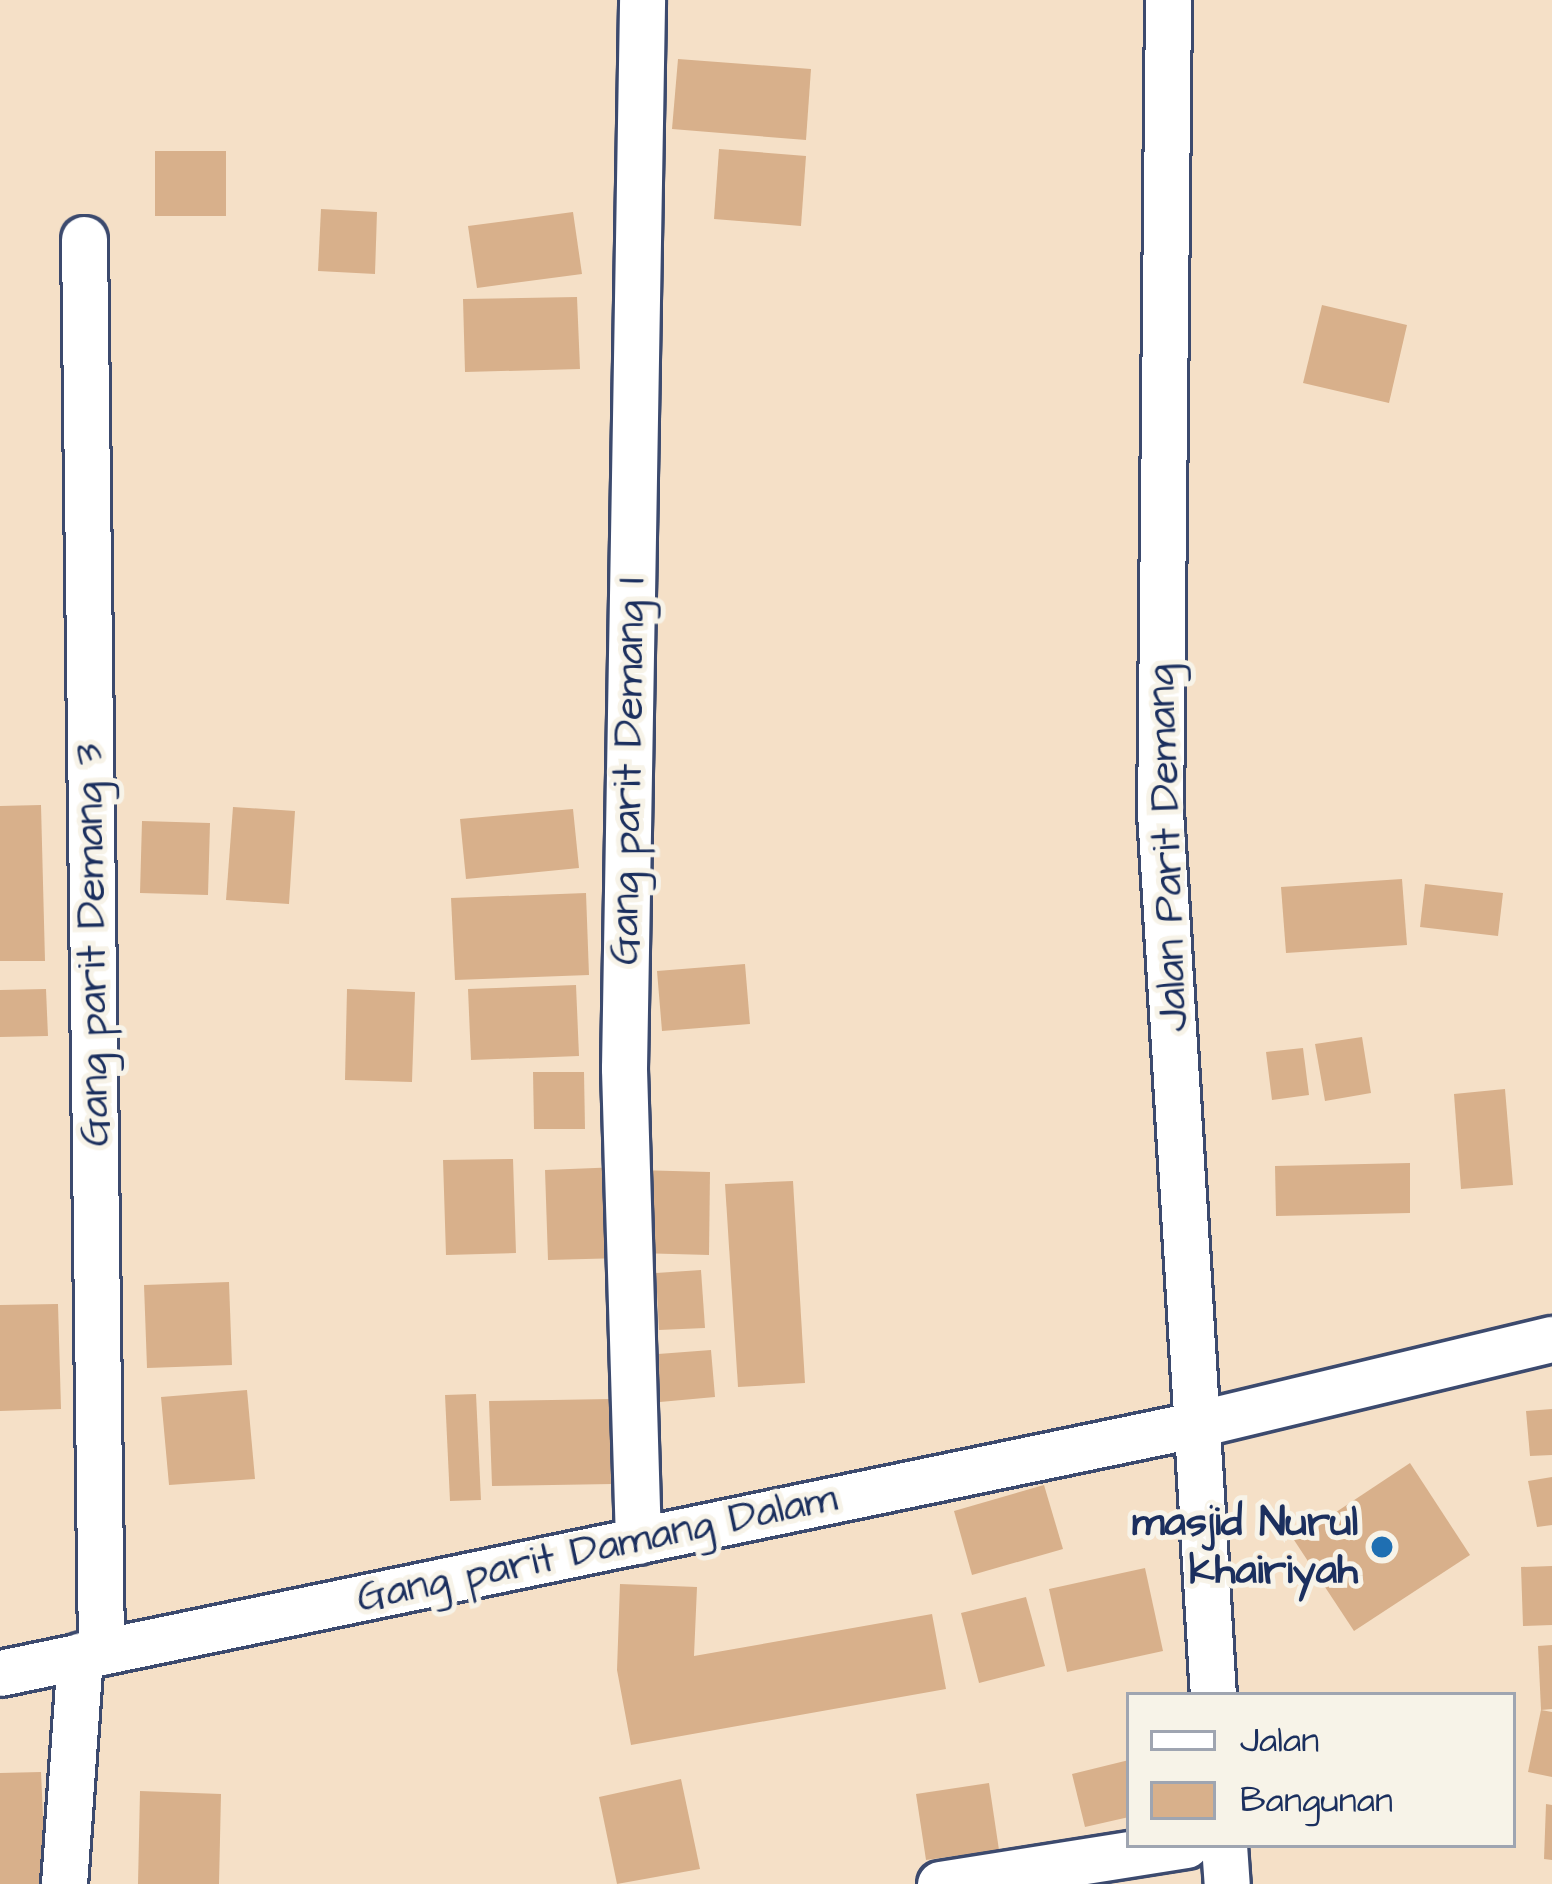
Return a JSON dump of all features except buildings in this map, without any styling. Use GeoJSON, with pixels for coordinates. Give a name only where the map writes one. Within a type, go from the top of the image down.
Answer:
{"type":"FeatureCollection","features":[{"type":"Feature","properties":{"kind":"street","name":"Gang parit Demang I"},"geometry":{"type":"LineString","coordinates":[[638,1541],[624,1068],[642,0]]}},
{"type":"Feature","properties":{"kind":"street","name":"Jalan Parit Demang"},"geometry":{"type":"LineString","coordinates":[[1168,0],[1160,812],[1193,1425],[1213,1692]]}},
{"type":"Feature","properties":{"kind":"street","name":"Gang parit Demang 3"},"geometry":{"type":"LineString","coordinates":[[64,1884],[91,1654],[84,239]]}},
{"type":"Feature","properties":{"kind":"street","name":"Gang parit Damang Dalam"},"geometry":{"type":"LineString","coordinates":[[0,1672],[1193,1425],[1552,1339]]}},
{"type":"Feature","properties":{"kind":"street"},"geometry":{"type":"LineString","coordinates":[[940,1884],[1167,1848]]}},
{"type":"Feature","properties":{"kind":"street"},"geometry":{"type":"LineString","coordinates":[[1224,1848],[1227,1884]]}},
{"type":"Feature","properties":{"kind":"place","name":"masjid Nurul khairiyah"},"geometry":{"type":"Point","coordinates":[1382,1547]}}]}
